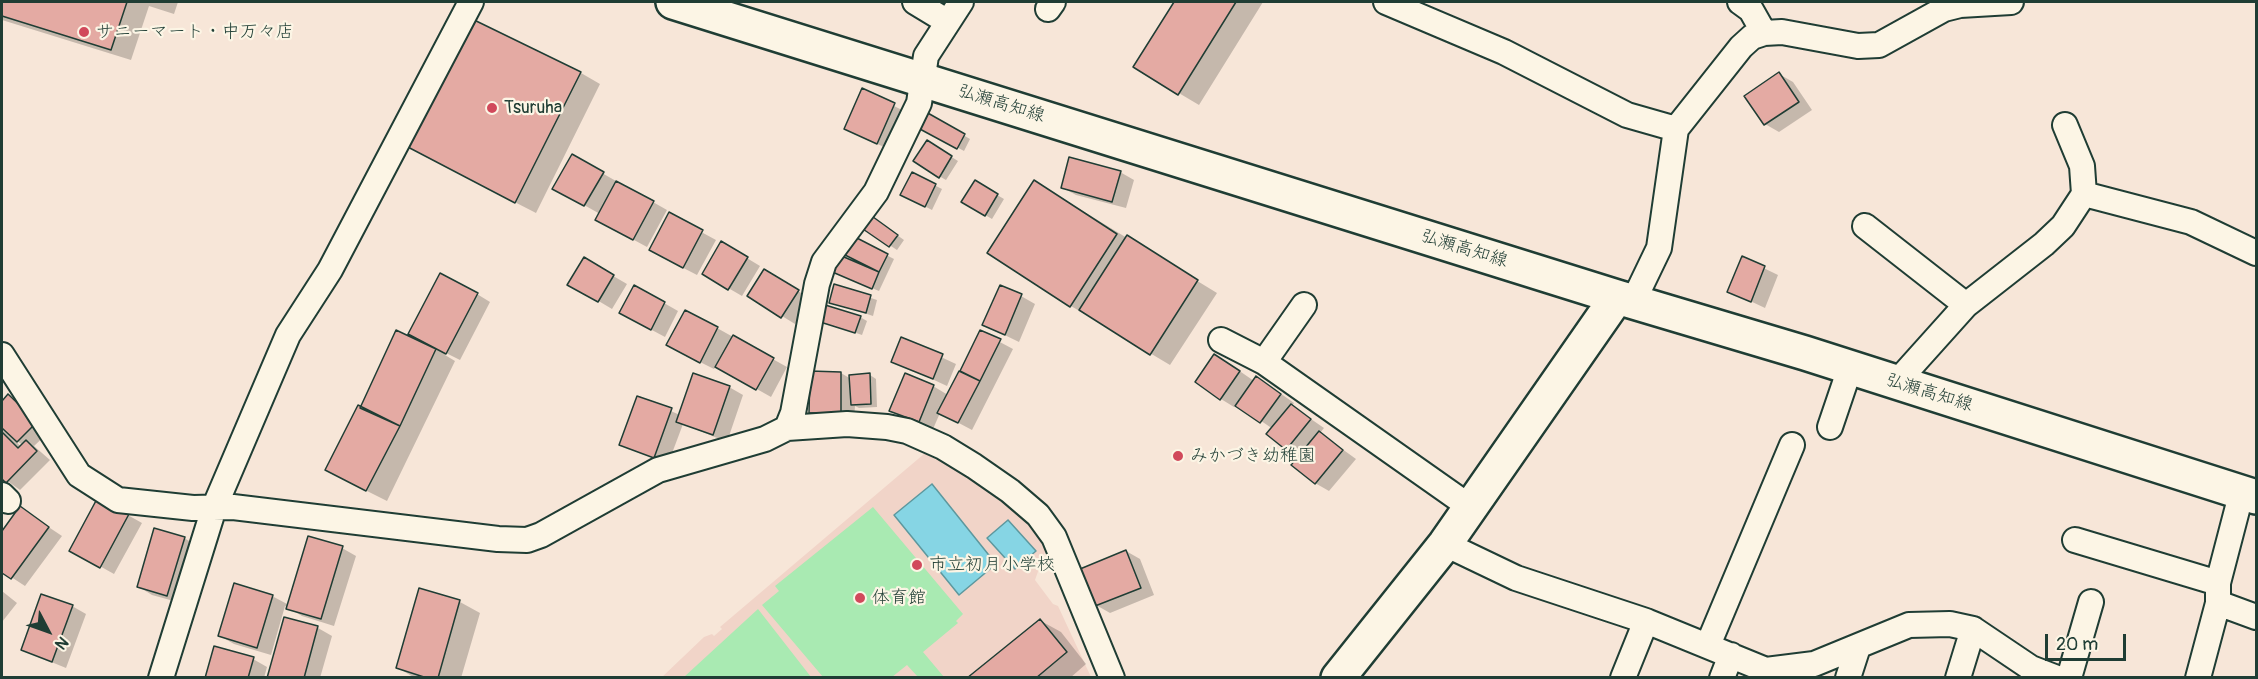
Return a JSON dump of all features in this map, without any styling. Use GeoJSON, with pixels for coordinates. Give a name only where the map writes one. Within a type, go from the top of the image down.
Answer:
{"type":"FeatureCollection","features":[{"type":"Feature","properties":{"kind":"main road","name":"弘瀬高知線"},"geometry":{"type":"LineString","coordinates":[[673,2],[1625,300],[2251,492]]}},
{"type":"Feature","properties":{"kind":"main road"},"geometry":{"type":"LineString","coordinates":[[1338,678],[1445,543],[1625,300]]}},
{"type":"Feature","properties":{"kind":"street"},"geometry":{"type":"LineString","coordinates":[[160,678],[214,508],[288,335],[330,270],[471,2]]}},
{"type":"Feature","properties":{"kind":"street"},"geometry":{"type":"LineString","coordinates":[[915,2],[948,22]]}},
{"type":"Feature","properties":{"kind":"street"},"geometry":{"type":"LineString","coordinates":[[787,428],[793,413],[819,273],[830,253],[876,192],[920,103],[926,56],[961,2]]}},
{"type":"Feature","properties":{"kind":"street"},"geometry":{"type":"LineString","coordinates":[[1386,2],[1504,52],[1627,115],[1676,129]]}},
{"type":"Feature","properties":{"kind":"street"},"geometry":{"type":"LineString","coordinates":[[1740,2],[1751,10],[1764,33]]}},
{"type":"Feature","properties":{"kind":"street"},"geometry":{"type":"LineString","coordinates":[[1625,300],[1659,248],[1676,129],[1741,47],[1752,37],[1764,33],[1782,32],[1869,47],[1886,42],[1958,3],[2010,2]]}},
{"type":"Feature","properties":{"kind":"street"},"geometry":{"type":"LineString","coordinates":[[1896,383],[1966,305],[2044,244],[2063,226],[2084,194],[2082,166],[2065,125]]}},
{"type":"Feature","properties":{"kind":"street"},"geometry":{"type":"LineString","coordinates":[[2084,194],[2191,222],[2256,253]]}},
{"type":"Feature","properties":{"kind":"street"},"geometry":{"type":"LineString","coordinates":[[1865,226],[1966,305]]}},
{"type":"Feature","properties":{"kind":"street"},"geometry":{"type":"LineString","coordinates":[[1264,362],[1304,305]]}},
{"type":"Feature","properties":{"kind":"street"},"geometry":{"type":"LineString","coordinates":[[1221,340],[1264,362],[1470,507]]}},
{"type":"Feature","properties":{"kind":"street"},"geometry":{"type":"LineString","coordinates":[[3,361],[79,475],[118,500],[214,508],[233,507],[353,520],[386,528],[527,540],[556,529],[602,499],[658,470],[765,439],[787,428],[848,424],[907,431],[951,451],[1010,490],[1038,515],[1054,537],[1112,678]]}},
{"type":"Feature","properties":{"kind":"street"},"geometry":{"type":"LineString","coordinates":[[1830,427],[1850,368]]}},
{"type":"Feature","properties":{"kind":"street"},"geometry":{"type":"LineString","coordinates":[[1708,645],[1792,445]]}},
{"type":"Feature","properties":{"kind":"street"},"geometry":{"type":"LineString","coordinates":[[2198,678],[2218,593],[2251,492]]}},
{"type":"Feature","properties":{"kind":"street"},"geometry":{"type":"LineString","coordinates":[[2075,540],[2218,593],[2256,617]]}},
{"type":"Feature","properties":{"kind":"street"},"geometry":{"type":"LineString","coordinates":[[1445,543],[1516,578],[1646,621],[1766,670],[1814,664],[1909,626],[1950,624],[1973,629],[2031,668],[2057,678]]}},
{"type":"Feature","properties":{"kind":"street"},"geometry":{"type":"LineString","coordinates":[[2069,678],[2091,603]]}},
{"type":"Feature","properties":{"kind":"street"},"geometry":{"type":"LineString","coordinates":[[1623,678],[1646,621]]}},
{"type":"Feature","properties":{"kind":"street"},"geometry":{"type":"LineString","coordinates":[[1958,678],[1973,629]]}},
{"type":"Feature","properties":{"kind":"street"},"geometry":{"type":"LineString","coordinates":[[1848,678],[1858,647]]}},
{"type":"Feature","properties":{"kind":"street"},"geometry":{"type":"LineString","coordinates":[[1722,678],[1731,655]]}},
{"type":"Feature","properties":{"kind":"shaded area","name":"市立初月小学校"},"geometry":{"type":"Polygon","coordinates":[[[931,448],[971,474],[1031,522],[1046,549],[1035,580],[1053,604],[1058,606],[1091,677],[661,678],[704,637],[712,634],[714,636],[722,629],[720,627],[931,448]]]}},
{"type":"Feature","properties":{"kind":"green space","name":"体育館"},"geometry":{"type":"Polygon","coordinates":[[[873,507],[963,614],[956,621],[958,623],[923,652],[944,677],[918,677],[907,665],[892,677],[823,677],[762,605],[779,591],[775,586],[873,507]]]}},
{"type":"Feature","properties":{"kind":"green space"},"geometry":{"type":"Polygon","coordinates":[[[758,609],[811,677],[684,677],[758,609]]]}},
{"type":"Feature","properties":{"kind":"water"},"geometry":{"type":"Polygon","coordinates":[[[932,484],[996,564],[959,595],[894,515],[932,484]]]}},
{"type":"Feature","properties":{"kind":"water"},"geometry":{"type":"Polygon","coordinates":[[[1008,520],[1036,551],[1015,569],[987,538],[1008,520]]]}},
{"type":"Feature","properties":{"kind":"building","name":"サニーマート・中万々店"},"geometry":{"type":"Polygon","coordinates":[[[2,2],[127,2],[111,50],[2,16],[2,2]]]}},
{"type":"Feature","properties":{"kind":"building"},"geometry":{"type":"Polygon","coordinates":[[[1174,2],[1236,2],[1178,95],[1133,67],[1174,2]]]}},
{"type":"Feature","properties":{"kind":"building","name":"Tsuruha"},"geometry":{"type":"Polygon","coordinates":[[[468,17],[581,72],[515,203],[404,145],[468,17]]]}},
{"type":"Feature","properties":{"kind":"building"},"geometry":{"type":"Polygon","coordinates":[[[1779,72],[1799,102],[1764,125],[1744,96],[1779,72]]]}},
{"type":"Feature","properties":{"kind":"building"},"geometry":{"type":"Polygon","coordinates":[[[862,88],[895,103],[877,144],[844,129],[862,88]]]}},
{"type":"Feature","properties":{"kind":"building"},"geometry":{"type":"Polygon","coordinates":[[[926,112],[965,134],[957,149],[918,128],[926,112]]]}},
{"type":"Feature","properties":{"kind":"building"},"geometry":{"type":"Polygon","coordinates":[[[927,140],[952,156],[939,178],[913,161],[927,140]]]}},
{"type":"Feature","properties":{"kind":"building"},"geometry":{"type":"Polygon","coordinates":[[[572,154],[604,172],[584,206],[552,189],[572,154]]]}},
{"type":"Feature","properties":{"kind":"building"},"geometry":{"type":"Polygon","coordinates":[[[1069,157],[1121,171],[1112,202],[1061,188],[1069,157]]]}},
{"type":"Feature","properties":{"kind":"building"},"geometry":{"type":"Polygon","coordinates":[[[912,172],[936,184],[925,207],[900,195],[912,172]]]}},
{"type":"Feature","properties":{"kind":"building"},"geometry":{"type":"Polygon","coordinates":[[[975,180],[998,194],[985,216],[961,202],[975,180]]]}},
{"type":"Feature","properties":{"kind":"building"},"geometry":{"type":"Polygon","coordinates":[[[1034,180],[1117,234],[1070,307],[987,253],[1034,180]]]}},
{"type":"Feature","properties":{"kind":"building"},"geometry":{"type":"Polygon","coordinates":[[[616,181],[654,201],[633,240],[595,220],[616,181]]]}},
{"type":"Feature","properties":{"kind":"building"},"geometry":{"type":"Polygon","coordinates":[[[669,212],[703,230],[683,268],[649,250],[669,212]]]}},
{"type":"Feature","properties":{"kind":"building"},"geometry":{"type":"Polygon","coordinates":[[[869,214],[898,235],[889,247],[860,227],[869,214]]]}},
{"type":"Feature","properties":{"kind":"building"},"geometry":{"type":"Polygon","coordinates":[[[1127,235],[1198,280],[1150,355],[1079,310],[1127,235]]]}},
{"type":"Feature","properties":{"kind":"building"},"geometry":{"type":"Polygon","coordinates":[[[855,237],[888,254],[879,272],[845,255],[855,237]]]}},
{"type":"Feature","properties":{"kind":"building"},"geometry":{"type":"Polygon","coordinates":[[[721,241],[748,257],[728,290],[702,274],[721,241]]]}},
{"type":"Feature","properties":{"kind":"building"},"geometry":{"type":"Polygon","coordinates":[[[837,254],[879,272],[872,289],[830,271],[837,254]]]}},
{"type":"Feature","properties":{"kind":"building"},"geometry":{"type":"Polygon","coordinates":[[[1742,256],[1765,266],[1751,302],[1727,292],[1742,256]]]}},
{"type":"Feature","properties":{"kind":"building"},"geometry":{"type":"Polygon","coordinates":[[[584,257],[614,275],[598,302],[567,285],[584,257]]]}},
{"type":"Feature","properties":{"kind":"building"},"geometry":{"type":"Polygon","coordinates":[[[764,269],[799,290],[781,318],[747,296],[764,269]]]}},
{"type":"Feature","properties":{"kind":"building"},"geometry":{"type":"Polygon","coordinates":[[[440,273],[478,293],[446,354],[408,334],[440,273]]]}},
{"type":"Feature","properties":{"kind":"building"},"geometry":{"type":"Polygon","coordinates":[[[834,284],[871,295],[866,313],[829,303],[834,284]]]}},
{"type":"Feature","properties":{"kind":"building"},"geometry":{"type":"Polygon","coordinates":[[[634,285],[665,302],[651,330],[619,313],[634,285]]]}},
{"type":"Feature","properties":{"kind":"building"},"geometry":{"type":"Polygon","coordinates":[[[1000,285],[1022,294],[1005,335],[982,325],[1000,285]]]}},
{"type":"Feature","properties":{"kind":"building"},"geometry":{"type":"Polygon","coordinates":[[[822,304],[861,316],[855,333],[817,321],[822,304]]]}},
{"type":"Feature","properties":{"kind":"building"},"geometry":{"type":"Polygon","coordinates":[[[685,310],[718,327],[700,363],[666,345],[685,310]]]}},
{"type":"Feature","properties":{"kind":"building"},"geometry":{"type":"Polygon","coordinates":[[[396,330],[436,349],[400,426],[360,408],[396,330]]]}},
{"type":"Feature","properties":{"kind":"building"},"geometry":{"type":"Polygon","coordinates":[[[980,330],[1001,339],[980,381],[960,371],[980,330]]]}},
{"type":"Feature","properties":{"kind":"building"},"geometry":{"type":"Polygon","coordinates":[[[733,335],[774,358],[756,390],[715,367],[733,335]]]}},
{"type":"Feature","properties":{"kind":"building"},"geometry":{"type":"Polygon","coordinates":[[[901,337],[943,354],[933,379],[891,362],[901,337]]]}},
{"type":"Feature","properties":{"kind":"building"},"geometry":{"type":"Polygon","coordinates":[[[1214,354],[1240,371],[1220,400],[1195,382],[1214,354]]]}},
{"type":"Feature","properties":{"kind":"building"},"geometry":{"type":"Polygon","coordinates":[[[810,371],[841,372],[841,413],[809,413],[810,371]]]}},
{"type":"Feature","properties":{"kind":"building"},"geometry":{"type":"Polygon","coordinates":[[[959,371],[980,381],[958,423],[937,413],[959,371]]]}},
{"type":"Feature","properties":{"kind":"building"},"geometry":{"type":"Polygon","coordinates":[[[693,373],[730,386],[713,435],[676,422],[693,373]]]}},
{"type":"Feature","properties":{"kind":"building"},"geometry":{"type":"Polygon","coordinates":[[[870,373],[871,404],[851,405],[849,375],[870,373]]]}},
{"type":"Feature","properties":{"kind":"building"},"geometry":{"type":"Polygon","coordinates":[[[905,373],[934,385],[919,422],[889,411],[905,373]]]}},
{"type":"Feature","properties":{"kind":"building"},"geometry":{"type":"Polygon","coordinates":[[[1256,376],[1281,394],[1260,423],[1235,406],[1256,376]]]}},
{"type":"Feature","properties":{"kind":"building"},"geometry":{"type":"Polygon","coordinates":[[[8,394],[37,422],[17,442],[2,428],[2,401],[8,394]]]}},
{"type":"Feature","properties":{"kind":"building"},"geometry":{"type":"Polygon","coordinates":[[[637,396],[672,408],[654,458],[619,445],[637,396]]]}},
{"type":"Feature","properties":{"kind":"building"},"geometry":{"type":"Polygon","coordinates":[[[1291,404],[1311,419],[1286,450],[1266,434],[1291,404]]]}},
{"type":"Feature","properties":{"kind":"building"},"geometry":{"type":"Polygon","coordinates":[[[358,405],[400,426],[366,491],[325,470],[358,405]]]}},
{"type":"Feature","properties":{"kind":"building"},"geometry":{"type":"Polygon","coordinates":[[[1319,431],[1343,450],[1315,484],[1291,465],[1319,431]]]}},
{"type":"Feature","properties":{"kind":"building"},"geometry":{"type":"Polygon","coordinates":[[[2,432],[18,448],[26,440],[37,451],[6,483],[2,479],[2,432]]]}},
{"type":"Feature","properties":{"kind":"building"},"geometry":{"type":"Polygon","coordinates":[[[98,497],[129,514],[100,568],[69,551],[98,497]]]}},
{"type":"Feature","properties":{"kind":"building"},"geometry":{"type":"Polygon","coordinates":[[[20,506],[49,527],[11,579],[2,573],[2,531],[20,506]]]}},
{"type":"Feature","properties":{"kind":"building"},"geometry":{"type":"Polygon","coordinates":[[[154,528],[185,537],[167,596],[137,587],[154,528]]]}},
{"type":"Feature","properties":{"kind":"building"},"geometry":{"type":"Polygon","coordinates":[[[308,536],[343,546],[321,619],[286,609],[308,536]]]}},
{"type":"Feature","properties":{"kind":"building"},"geometry":{"type":"Polygon","coordinates":[[[1126,550],[1141,588],[1095,606],[1080,569],[1126,550]]]}},
{"type":"Feature","properties":{"kind":"building"},"geometry":{"type":"Polygon","coordinates":[[[234,583],[273,595],[257,648],[218,636],[234,583]]]}},
{"type":"Feature","properties":{"kind":"building"},"geometry":{"type":"Polygon","coordinates":[[[419,588],[460,600],[438,678],[427,678],[396,668],[419,588]]]}},
{"type":"Feature","properties":{"kind":"building"},"geometry":{"type":"Polygon","coordinates":[[[41,594],[73,605],[52,662],[21,650],[41,594]]]}},
{"type":"Feature","properties":{"kind":"building"},"geometry":{"type":"Polygon","coordinates":[[[284,617],[318,626],[304,678],[267,678],[284,617]]]}},
{"type":"Feature","properties":{"kind":"building"},"geometry":{"type":"Polygon","coordinates":[[[1040,619],[1067,652],[1036,678],[967,678],[1040,619]]]}},
{"type":"Feature","properties":{"kind":"building"},"geometry":{"type":"Polygon","coordinates":[[[214,646],[254,657],[248,678],[205,678],[214,646]]]}},
{"type":"Feature","properties":{"kind":"place","name":"サニーマート・中万々店"},"geometry":{"type":"Point","coordinates":[84,32]}},
{"type":"Feature","properties":{"kind":"place","name":"Tsuruha"},"geometry":{"type":"Point","coordinates":[492,108]}},
{"type":"Feature","properties":{"kind":"place","name":"みかづき幼稚園"},"geometry":{"type":"Point","coordinates":[1178,456]}},
{"type":"Feature","properties":{"kind":"place","name":"市立初月小学校"},"geometry":{"type":"Point","coordinates":[917,565]}},
{"type":"Feature","properties":{"kind":"place","name":"体育館"},"geometry":{"type":"Point","coordinates":[860,598]}}]}
